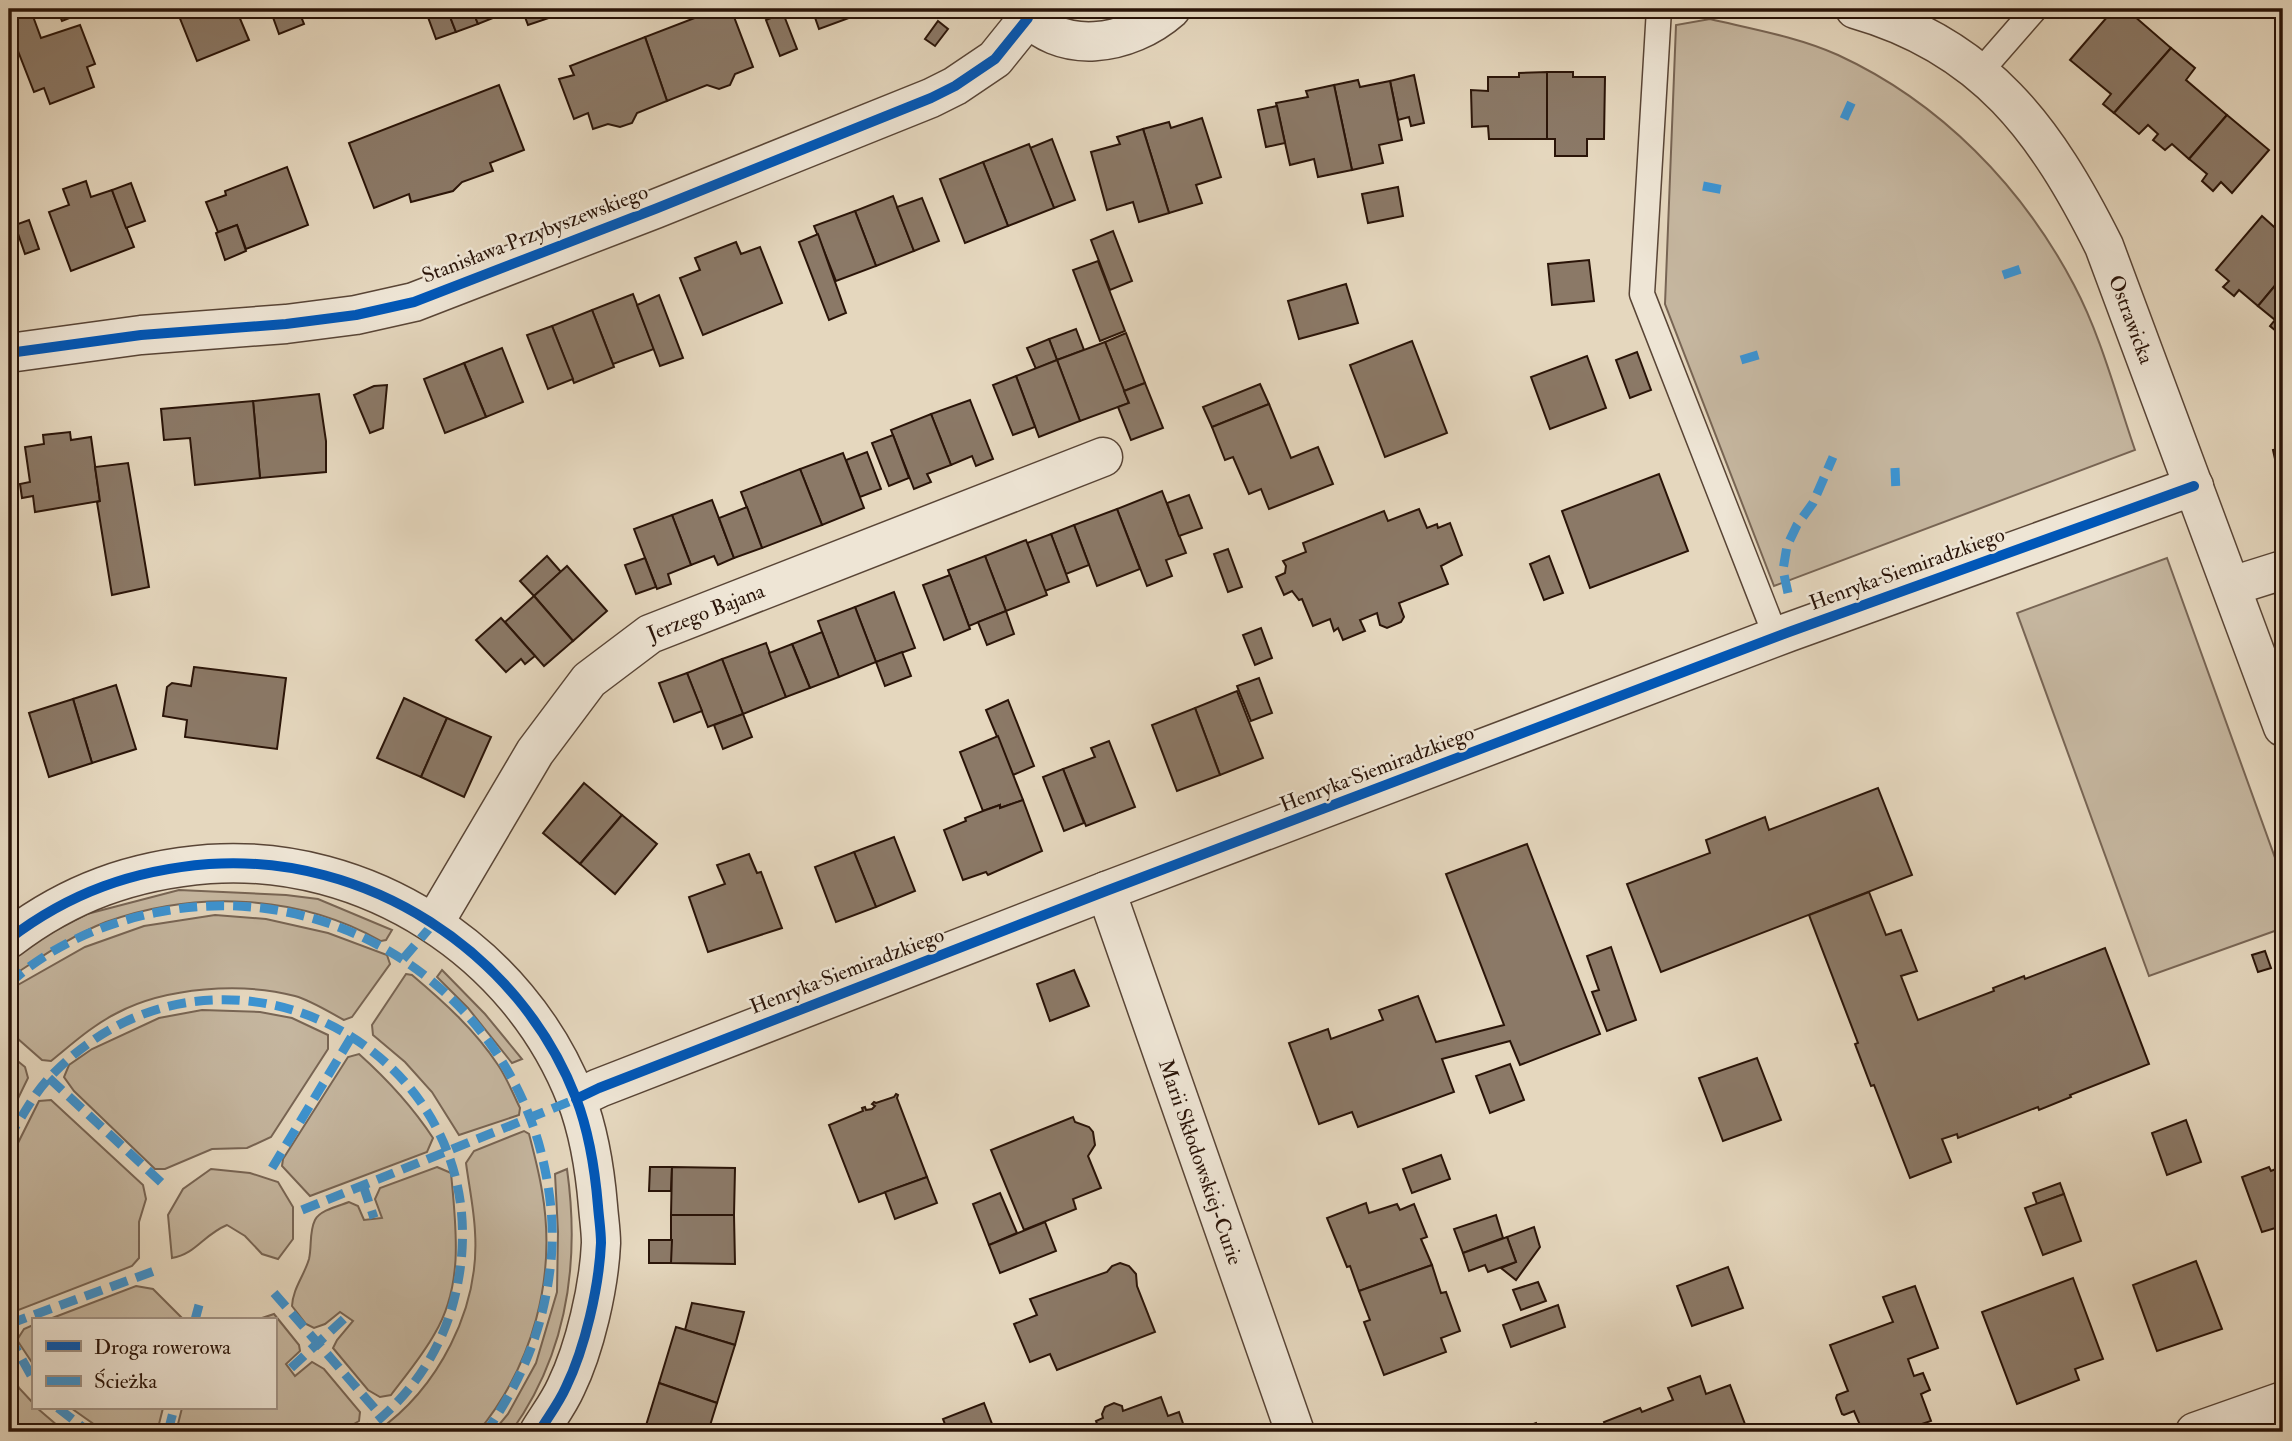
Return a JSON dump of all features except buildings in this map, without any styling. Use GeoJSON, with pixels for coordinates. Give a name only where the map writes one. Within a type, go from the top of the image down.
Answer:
{"type":"FeatureCollection","features":[{"type":"Feature","properties":{"kind":"street"},"geometry":{"type":"LineString","coordinates":[[1025,13],[1047,32],[1069,39],[1098,42],[1135,34],[1171,9]]}},
{"type":"Feature","properties":{"kind":"street","name":"Ostrawicka"},"geometry":{"type":"LineString","coordinates":[[1855,9],[1884,17],[1918,32],[1958,55],[1980,72],[2027,120],[2081,199],[2104,246],[2283,727]]}},
{"type":"Feature","properties":{"kind":"street","name":"Stanisława Przybyszewskiego"},"geometry":{"type":"LineString","coordinates":[[9,353],[141,335],[298,323],[356,315],[414,302],[931,98],[956,86],[995,59],[1025,13]]}},
{"type":"Feature","properties":{"kind":"street","name":"Jerzego Bajana"},"geometry":{"type":"LineString","coordinates":[[434,923],[535,752],[589,680],[650,634],[1103,457]]}},
{"type":"Feature","properties":{"kind":"street","name":"Henryka Siemiradzkiego"},"geometry":{"type":"LineString","coordinates":[[576,1099],[1106,891],[1776,637],[2194,486]]}},
{"type":"Feature","properties":{"kind":"street"},"geometry":{"type":"LineString","coordinates":[[2232,586],[2283,570]]}},
{"type":"Feature","properties":{"kind":"street"},"geometry":{"type":"LineString","coordinates":[[9,939],[40,915],[102,885],[169,867],[238,862],[307,870],[373,890],[434,923],[480,958],[519,1000],[551,1047],[576,1099],[595,1170],[601,1244],[590,1317],[566,1387],[539,1432]]}},
{"type":"Feature","properties":{"kind":"street","name":"Marii Skłodowskiej-Curie"},"geometry":{"type":"LineString","coordinates":[[1106,891],[1295,1432]]}},
{"type":"Feature","properties":{"kind":"street"},"geometry":{"type":"LineString","coordinates":[[2195,1432],[2283,1401]]}},
{"type":"Feature","properties":{"kind":"lane"},"geometry":{"type":"LineString","coordinates":[[1659,9],[1642,294],[1776,637]]}},
{"type":"Feature","properties":{"kind":"lane"},"geometry":{"type":"LineString","coordinates":[[1980,72],[2035,9]]}},
{"type":"Feature","properties":{"kind":"shaded area"},"geometry":{"type":"Polygon","coordinates":[[[1710,19],[1791,38],[1838,55],[1911,97],[1975,150],[2030,214],[2074,285],[2100,345],[2135,450],[1774,586],[1665,304],[1676,25],[1710,19]]]}},
{"type":"Feature","properties":{"kind":"shaded area"},"geometry":{"type":"Polygon","coordinates":[[[2167,558],[2283,880],[2283,928],[2149,976],[2017,613],[2167,558]]]}},
{"type":"Feature","properties":{"kind":"shaded area"},"geometry":{"type":"Polygon","coordinates":[[[179,890],[318,899],[392,930],[386,940],[381,941],[349,925],[281,906],[246,902],[175,905],[140,912],[93,927],[56,947],[9,978],[9,960],[35,941],[87,914],[179,890]]]}},
{"type":"Feature","properties":{"kind":"shaded area"},"geometry":{"type":"Polygon","coordinates":[[[215,915],[266,919],[328,933],[387,955],[390,964],[352,1017],[344,1020],[295,996],[228,988],[158,997],[137,1004],[100,1023],[51,1061],[42,1060],[9,1031],[9,990],[85,947],[144,926],[215,915]]]}},
{"type":"Feature","properties":{"kind":"shaded area"},"geometry":{"type":"Polygon","coordinates":[[[442,970],[485,1014],[522,1059],[512,1063],[468,1008],[437,977],[442,970]]]}},
{"type":"Feature","properties":{"kind":"shaded area"},"geometry":{"type":"Polygon","coordinates":[[[406,974],[412,975],[436,996],[489,1052],[520,1108],[519,1115],[459,1135],[432,1092],[405,1062],[373,1035],[372,1025],[406,974]]]}},
{"type":"Feature","properties":{"kind":"shaded area"},"geometry":{"type":"Polygon","coordinates":[[[202,1010],[260,1012],[292,1018],[328,1035],[328,1049],[271,1137],[247,1148],[212,1149],[165,1169],[155,1169],[74,1091],[64,1077],[69,1065],[92,1049],[159,1018],[202,1010]]]}},
{"type":"Feature","properties":{"kind":"shaded area"},"geometry":{"type":"Polygon","coordinates":[[[9,1054],[25,1067],[28,1078],[9,1117],[9,1054]]]}},
{"type":"Feature","properties":{"kind":"shaded area"},"geometry":{"type":"Polygon","coordinates":[[[359,1054],[399,1094],[433,1138],[427,1152],[310,1196],[282,1166],[283,1159],[348,1057],[359,1054]]]}},
{"type":"Feature","properties":{"kind":"shaded area"},"geometry":{"type":"Polygon","coordinates":[[[51,1100],[143,1185],[146,1199],[139,1222],[139,1258],[132,1266],[16,1311],[9,1307],[9,1169],[17,1145],[39,1101],[51,1100]]]}},
{"type":"Feature","properties":{"kind":"shaded area"},"geometry":{"type":"Polygon","coordinates":[[[524,1131],[529,1134],[541,1184],[546,1223],[546,1256],[536,1319],[513,1378],[478,1432],[376,1432],[398,1414],[436,1370],[451,1345],[462,1318],[475,1261],[474,1223],[466,1163],[474,1151],[524,1131]]]}},
{"type":"Feature","properties":{"kind":"shaded area"},"geometry":{"type":"Polygon","coordinates":[[[437,1167],[451,1173],[456,1255],[450,1295],[435,1333],[420,1357],[391,1395],[380,1397],[368,1390],[333,1348],[353,1321],[340,1312],[325,1324],[314,1328],[306,1324],[292,1306],[293,1300],[309,1259],[312,1229],[317,1217],[349,1202],[358,1206],[364,1220],[382,1218],[375,1199],[380,1188],[437,1167]]]}},
{"type":"Feature","properties":{"kind":"shaded area"},"geometry":{"type":"Polygon","coordinates":[[[211,1169],[250,1173],[278,1182],[293,1207],[293,1239],[278,1259],[262,1254],[245,1236],[227,1225],[187,1253],[172,1258],[168,1215],[183,1189],[211,1169]]]}},
{"type":"Feature","properties":{"kind":"shaded area"},"geometry":{"type":"Polygon","coordinates":[[[567,1169],[572,1238],[570,1273],[557,1339],[530,1402],[511,1432],[493,1432],[508,1414],[536,1363],[557,1292],[555,1174],[567,1169]]]}},
{"type":"Feature","properties":{"kind":"shaded area"},"geometry":{"type":"Polygon","coordinates":[[[136,1286],[153,1289],[182,1318],[52,1318],[136,1286]]]}},
{"type":"Feature","properties":{"kind":"shaded area"},"geometry":{"type":"Polygon","coordinates":[[[274,1314],[299,1345],[300,1351],[286,1364],[295,1376],[312,1362],[324,1369],[360,1412],[359,1421],[340,1432],[176,1432],[182,1410],[276,1410],[276,1318],[262,1318],[274,1314]]]}},
{"type":"Feature","properties":{"kind":"shaded area"},"geometry":{"type":"Polygon","coordinates":[[[32,1325],[32,1362],[17,1340],[24,1329],[32,1325]]]}},
{"type":"Feature","properties":{"kind":"shaded area"},"geometry":{"type":"Polygon","coordinates":[[[9,1368],[19,1388],[32,1402],[32,1410],[39,1410],[65,1432],[9,1432],[9,1368]]]}},
{"type":"Feature","properties":{"kind":"shaded area"},"geometry":{"type":"Polygon","coordinates":[[[74,1410],[162,1410],[157,1432],[105,1432],[74,1410]]]}},
{"type":"Feature","properties":{"kind":"marked path"},"geometry":{"type":"LineString","coordinates":[[1844,119],[1853,99]]}},
{"type":"Feature","properties":{"kind":"marked path"},"geometry":{"type":"LineString","coordinates":[[1703,186],[1724,190]]}},
{"type":"Feature","properties":{"kind":"marked path"},"geometry":{"type":"LineString","coordinates":[[2003,275],[2024,268]]}},
{"type":"Feature","properties":{"kind":"marked path"},"geometry":{"type":"LineString","coordinates":[[1741,360],[1761,354]]}},
{"type":"Feature","properties":{"kind":"marked path"},"geometry":{"type":"LineString","coordinates":[[1788,593],[1783,570],[1787,546],[1797,525],[1813,503],[1833,457]]}},
{"type":"Feature","properties":{"kind":"marked path"},"geometry":{"type":"LineString","coordinates":[[1895,468],[1896,493]]}},
{"type":"Feature","properties":{"kind":"marked path"},"geometry":{"type":"LineString","coordinates":[[9,984],[42,958],[99,929],[159,912],[221,906],[282,911],[339,927],[393,953],[441,989],[482,1032],[514,1083],[538,1141],[550,1201],[551,1261],[537,1330],[521,1372],[486,1432]]}},
{"type":"Feature","properties":{"kind":"marked path"},"geometry":{"type":"LineString","coordinates":[[403,959],[434,923]]}},
{"type":"Feature","properties":{"kind":"marked path"},"geometry":{"type":"LineString","coordinates":[[9,1141],[30,1103],[51,1076],[120,1025],[194,1002],[269,1004],[338,1029],[397,1074],[440,1135],[461,1210],[455,1296],[442,1336],[421,1372],[395,1405],[363,1432]]}},
{"type":"Feature","properties":{"kind":"marked path"},"geometry":{"type":"LineString","coordinates":[[272,1168],[352,1036]]}},
{"type":"Feature","properties":{"kind":"marked path"},"geometry":{"type":"LineString","coordinates":[[49,1078],[163,1184]]}},
{"type":"Feature","properties":{"kind":"marked path"},"geometry":{"type":"LineString","coordinates":[[302,1210],[576,1099]]}},
{"type":"Feature","properties":{"kind":"marked path"},"geometry":{"type":"LineString","coordinates":[[363,1185],[374,1218]]}},
{"type":"Feature","properties":{"kind":"marked path"},"geometry":{"type":"LineString","coordinates":[[9,1324],[157,1270]]}},
{"type":"Feature","properties":{"kind":"marked path"},"geometry":{"type":"LineString","coordinates":[[274,1293],[383,1418]]}},
{"type":"Feature","properties":{"kind":"marked path"},"geometry":{"type":"LineString","coordinates":[[196,1318],[199,1305]]}},
{"type":"Feature","properties":{"kind":"marked path"},"geometry":{"type":"LineString","coordinates":[[291,1368],[346,1317]]}},
{"type":"Feature","properties":{"kind":"marked path"},"geometry":{"type":"LineString","coordinates":[[9,1336],[32,1377]]}},
{"type":"Feature","properties":{"kind":"marked path"},"geometry":{"type":"LineString","coordinates":[[61,1410],[89,1432]]}},
{"type":"Feature","properties":{"kind":"marked path"},"geometry":{"type":"LineString","coordinates":[[168,1432],[174,1410]]}},
{"type":"Feature","properties":{"kind":"cycle path"},"geometry":{"type":"LineString","coordinates":[[9,353],[141,335],[286,324],[356,315],[414,302],[931,98],[955,86],[995,59],[1028,18]]}},
{"type":"Feature","properties":{"kind":"cycle path"},"geometry":{"type":"LineString","coordinates":[[576,1099],[1106,891],[1789,632],[2194,486]]}},
{"type":"Feature","properties":{"kind":"cycle path"},"geometry":{"type":"LineString","coordinates":[[9,939],[55,909],[128,878],[209,864],[268,865],[325,875],[379,894],[430,922],[476,956],[517,998],[550,1045],[581,1111],[595,1179],[601,1243],[590,1317],[566,1387],[539,1432]]}}]}
